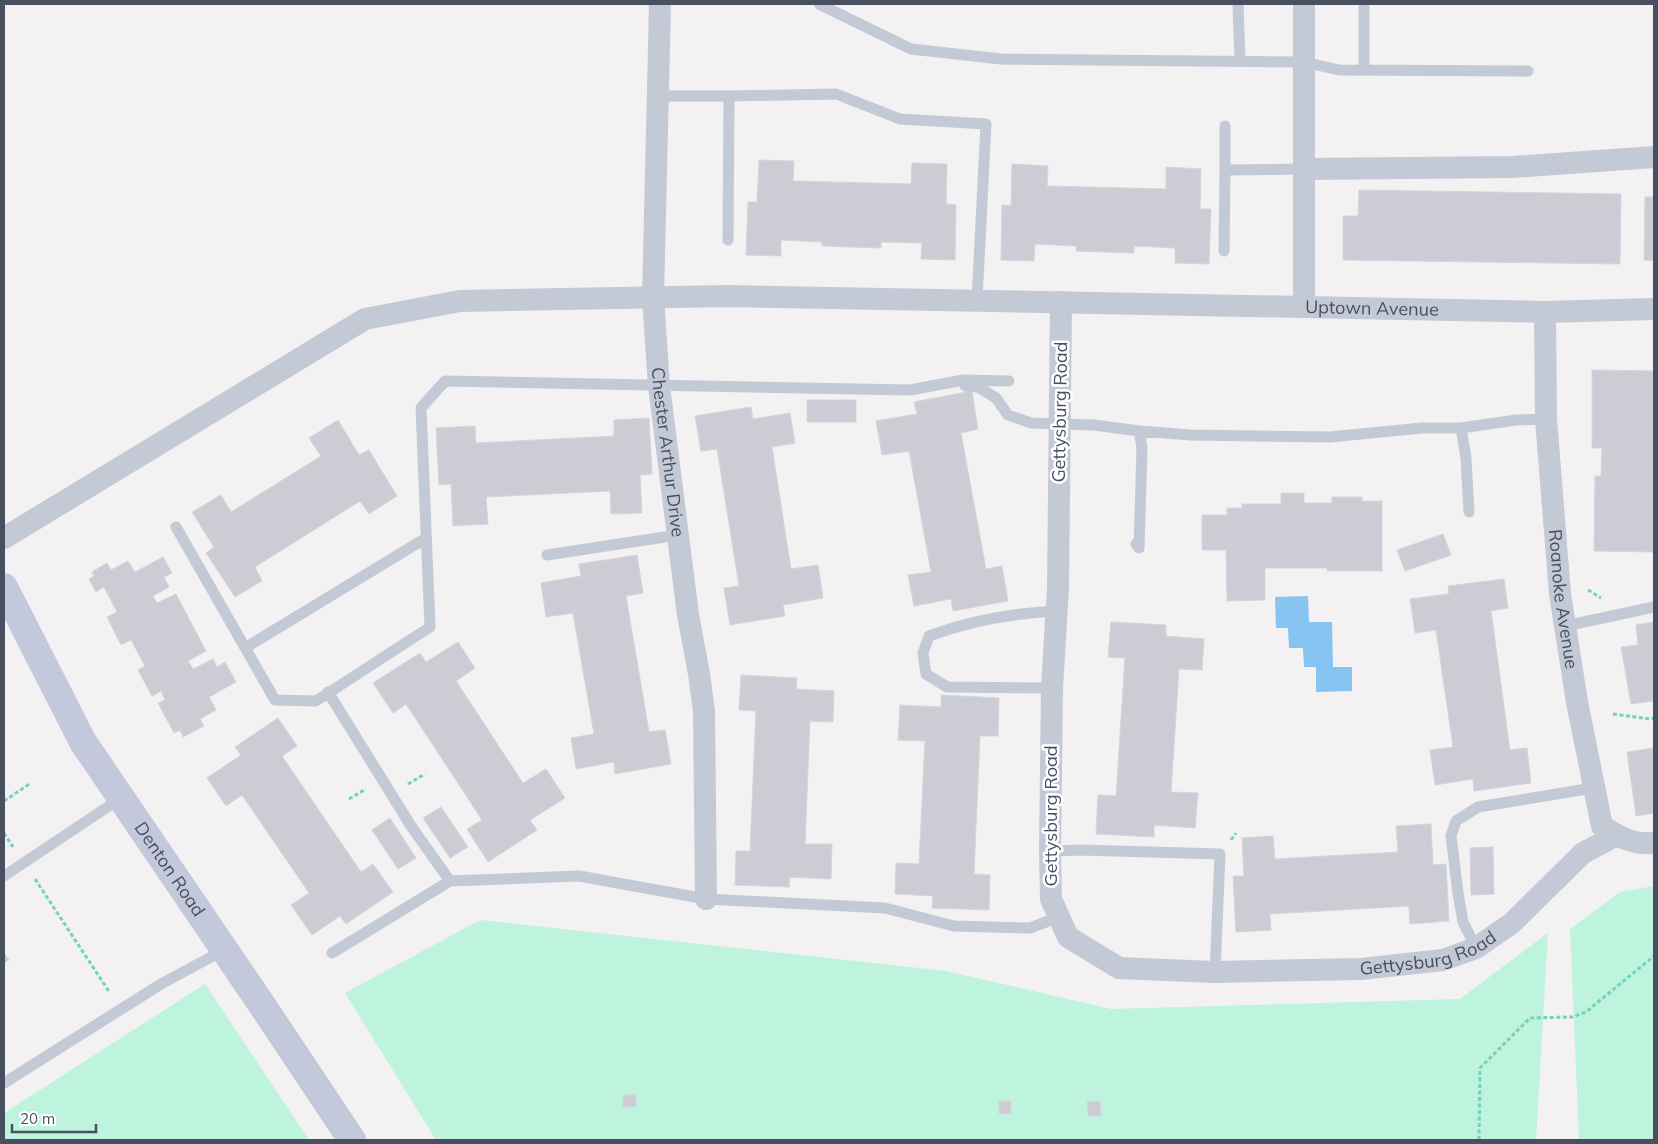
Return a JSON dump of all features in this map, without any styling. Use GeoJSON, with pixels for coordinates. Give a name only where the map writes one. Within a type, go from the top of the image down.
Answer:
{"type":"FeatureCollection","features":[{"type":"Feature","properties":{"kind":"street","name":"Chester Arthur Drive"},"geometry":{"type":"LineString","coordinates":[[660,4],[653,298],[659,386],[688,615],[704,711],[706,899]]}},
{"type":"Feature","properties":{"kind":"street","name":"Uptown Avenue"},"geometry":{"type":"LineString","coordinates":[[1304,4],[1304,307],[1545,312],[1654,309]]}},
{"type":"Feature","properties":{"kind":"street"},"geometry":{"type":"LineString","coordinates":[[1304,168],[1513,168],[1654,157]]}},
{"type":"Feature","properties":{"kind":"street"},"geometry":{"type":"LineString","coordinates":[[4,538],[365,319],[460,301],[729,296],[1304,307]]}},
{"type":"Feature","properties":{"kind":"street","name":"Gettysburg Road"},"geometry":{"type":"LineString","coordinates":[[1061,302],[1058,588],[1052,688],[1050,851],[1051,899],[1068,937],[1119,968],[1215,972],[1361,969],[1442,960],[1476,948],[1512,923],[1583,854],[1617,835]]}},
{"type":"Feature","properties":{"kind":"street","name":"Roanoke Avenue"},"geometry":{"type":"LineString","coordinates":[[1545,312],[1546,418],[1559,585],[1576,702],[1593,788],[1602,826],[1640,845],[1654,843]]}},
{"type":"Feature","properties":{"kind":"street","name":"Denton Road"},"geometry":{"type":"LineString","coordinates":[[4,587],[83,742],[352,1140]]}},
{"type":"Feature","properties":{"kind":"lane"},"geometry":{"type":"LineString","coordinates":[[819,4],[911,49],[1001,59],[1304,62],[1339,70],[1528,71]]}},
{"type":"Feature","properties":{"kind":"lane"},"geometry":{"type":"LineString","coordinates":[[1238,4],[1240,61]]}},
{"type":"Feature","properties":{"kind":"lane"},"geometry":{"type":"LineString","coordinates":[[1364,4],[1364,70]]}},
{"type":"Feature","properties":{"kind":"lane"},"geometry":{"type":"LineString","coordinates":[[658,96],[836,94],[900,119],[986,124],[977,301]]}},
{"type":"Feature","properties":{"kind":"lane"},"geometry":{"type":"LineString","coordinates":[[728,240],[729,96]]}},
{"type":"Feature","properties":{"kind":"lane"},"geometry":{"type":"LineString","coordinates":[[1224,251],[1225,126]]}},
{"type":"Feature","properties":{"kind":"lane"},"geometry":{"type":"LineString","coordinates":[[1225,170],[1304,168]]}},
{"type":"Feature","properties":{"kind":"lane"},"geometry":{"type":"LineString","coordinates":[[176,526],[275,700],[316,701],[430,627],[421,408],[445,381],[910,390],[972,380],[1009,381]]}},
{"type":"Feature","properties":{"kind":"lane"},"geometry":{"type":"LineString","coordinates":[[939,385],[978,387],[996,398],[1008,415],[1031,423],[1094,425],[1139,431],[1232,437],[1330,438],[1422,428],[1462,428],[1516,420],[1546,418]]}},
{"type":"Feature","properties":{"kind":"lane"},"geometry":{"type":"LineString","coordinates":[[1462,428],[1469,512]]}},
{"type":"Feature","properties":{"kind":"lane"},"geometry":{"type":"LineString","coordinates":[[1136,544],[1139,548],[1142,448],[1139,431]]}},
{"type":"Feature","properties":{"kind":"lane"},"geometry":{"type":"LineString","coordinates":[[547,555],[678,535]]}},
{"type":"Feature","properties":{"kind":"lane"},"geometry":{"type":"LineString","coordinates":[[245,648],[426,538]]}},
{"type":"Feature","properties":{"kind":"lane"},"geometry":{"type":"LineString","coordinates":[[1565,626],[1654,608]]}},
{"type":"Feature","properties":{"kind":"lane"},"geometry":{"type":"LineString","coordinates":[[1052,688],[947,686],[926,674],[923,653],[929,636],[952,628],[1029,612],[1057,611]]}},
{"type":"Feature","properties":{"kind":"lane"},"geometry":{"type":"LineString","coordinates":[[328,692],[411,826],[450,881]]}},
{"type":"Feature","properties":{"kind":"lane"},"geometry":{"type":"LineString","coordinates":[[1476,948],[1463,922],[1458,893],[1451,836],[1456,821],[1478,808],[1593,788]]}},
{"type":"Feature","properties":{"kind":"lane"},"geometry":{"type":"LineString","coordinates":[[4,876],[120,798]]}},
{"type":"Feature","properties":{"kind":"lane"},"geometry":{"type":"LineString","coordinates":[[1050,851],[1080,850],[1220,854],[1215,972]]}},
{"type":"Feature","properties":{"kind":"lane"},"geometry":{"type":"LineString","coordinates":[[332,953],[450,881],[579,876],[706,899],[885,908],[954,926],[1030,928],[1059,917]]}},
{"type":"Feature","properties":{"kind":"lane"},"geometry":{"type":"LineString","coordinates":[[4,1083],[161,984],[224,950]]}},
{"type":"Feature","properties":{"kind":"path"},"geometry":{"type":"LineString","coordinates":[[1613,714],[1654,718]]}},
{"type":"Feature","properties":{"kind":"path"},"geometry":{"type":"LineString","coordinates":[[402,788],[425,774]]}},
{"type":"Feature","properties":{"kind":"path"},"geometry":{"type":"LineString","coordinates":[[4,802],[31,784]]}},
{"type":"Feature","properties":{"kind":"path"},"geometry":{"type":"LineString","coordinates":[[349,799],[372,784]]}},
{"type":"Feature","properties":{"kind":"path"},"geometry":{"type":"LineString","coordinates":[[50,901],[105,985]]}},
{"type":"Feature","properties":{"kind":"path"},"geometry":{"type":"LineString","coordinates":[[1479,1140],[1480,1068],[1530,1018],[1572,1017],[1586,1012],[1654,956]]}},
{"type":"Feature","properties":{"kind":"green space"},"geometry":{"type":"Polygon","coordinates":[[[1654,886],[1654,1140],[1579,1140],[1570,929],[1620,892],[1654,886]]]}},
{"type":"Feature","properties":{"kind":"green space"},"geometry":{"type":"Polygon","coordinates":[[[480,920],[946,971],[1111,1009],[1460,999],[1548,933],[1536,1140],[436,1140],[345,993],[480,920]]]}},
{"type":"Feature","properties":{"kind":"green space"},"geometry":{"type":"Polygon","coordinates":[[[205,984],[309,1140],[4,1140],[4,1113],[205,984]]]}},
{"type":"Feature","properties":{"kind":"water"},"geometry":{"type":"Polygon","coordinates":[[[1308,596],[1309,622],[1332,622],[1333,667],[1352,667],[1352,691],[1316,692],[1316,667],[1304,667],[1303,648],[1289,648],[1288,628],[1276,628],[1275,597],[1308,596]]]}},
{"type":"Feature","properties":{"kind":"building"},"geometry":{"type":"Polygon","coordinates":[[[759,160],[794,161],[793,181],[911,184],[912,163],[947,164],[946,204],[956,205],[955,260],[921,259],[922,243],[881,242],[881,248],[822,246],[822,242],[781,240],[781,256],[746,255],[748,202],[757,202],[759,160]]]}},
{"type":"Feature","properties":{"kind":"building"},"geometry":{"type":"Polygon","coordinates":[[[1012,164],[1048,166],[1047,186],[1166,189],[1166,167],[1201,169],[1200,209],[1211,209],[1209,264],[1175,263],[1175,248],[1134,246],[1134,253],[1076,251],[1076,246],[1035,244],[1034,261],[1001,260],[1002,205],[1011,206],[1012,164]]]}},
{"type":"Feature","properties":{"kind":"building"},"geometry":{"type":"Polygon","coordinates":[[[1359,190],[1621,194],[1620,264],[1343,260],[1343,216],[1358,216],[1359,190]]]}},
{"type":"Feature","properties":{"kind":"building"},"geometry":{"type":"Polygon","coordinates":[[[1645,197],[1654,197],[1654,261],[1644,260],[1645,197]]]}},
{"type":"Feature","properties":{"kind":"building"},"geometry":{"type":"Polygon","coordinates":[[[1592,370],[1654,371],[1654,552],[1594,551],[1595,476],[1601,476],[1602,448],[1592,448],[1592,370]]]}},
{"type":"Feature","properties":{"kind":"building"},"geometry":{"type":"Polygon","coordinates":[[[972,391],[978,429],[961,433],[986,569],[1002,566],[1008,601],[953,611],[951,599],[914,606],[908,575],[931,572],[909,451],[882,455],[876,421],[917,414],[914,402],[972,391]]]}},
{"type":"Feature","properties":{"kind":"building"},"geometry":{"type":"Polygon","coordinates":[[[807,400],[856,400],[856,422],[807,422],[807,400]]]}},
{"type":"Feature","properties":{"kind":"building"},"geometry":{"type":"Polygon","coordinates":[[[751,407],[753,419],[790,413],[795,443],[772,447],[791,569],[818,565],[823,598],[783,605],[785,616],[730,625],[724,588],[739,586],[717,449],[701,451],[695,416],[751,407]]]}},
{"type":"Feature","properties":{"kind":"building"},"geometry":{"type":"Polygon","coordinates":[[[649,418],[652,474],[640,475],[642,513],[611,514],[610,491],[486,497],[488,524],[453,526],[451,484],[439,485],[436,428],[475,426],[476,443],[614,436],[614,420],[649,418]]]}},
{"type":"Feature","properties":{"kind":"building"},"geometry":{"type":"Polygon","coordinates":[[[338,420],[359,455],[369,450],[397,496],[369,514],[360,501],[255,567],[262,581],[235,597],[206,553],[214,547],[192,512],[221,495],[231,512],[321,456],[309,438],[338,420]]]}},
{"type":"Feature","properties":{"kind":"building"},"geometry":{"type":"Polygon","coordinates":[[[1281,493],[1304,493],[1304,503],[1332,503],[1332,497],[1362,497],[1362,501],[1382,501],[1382,571],[1327,571],[1327,568],[1265,568],[1265,600],[1227,601],[1226,550],[1202,550],[1202,515],[1227,515],[1227,508],[1242,508],[1242,504],[1281,504],[1281,493]]]}},
{"type":"Feature","properties":{"kind":"building"},"geometry":{"type":"Polygon","coordinates":[[[1443,534],[1451,555],[1405,571],[1397,550],[1443,534]]]}},
{"type":"Feature","properties":{"kind":"building"},"geometry":{"type":"Polygon","coordinates":[[[637,555],[643,593],[626,596],[649,732],[665,730],[671,764],[615,774],[614,762],[576,769],[571,738],[594,734],[573,613],[546,617],[541,583],[581,576],[579,564],[637,555]]]}},
{"type":"Feature","properties":{"kind":"building"},"geometry":{"type":"Polygon","coordinates":[[[163,557],[172,573],[164,577],[169,587],[153,596],[157,603],[176,594],[206,651],[188,661],[193,669],[213,659],[217,667],[225,662],[236,682],[209,697],[216,710],[200,719],[204,726],[183,737],[180,730],[174,733],[158,703],[165,700],[161,691],[152,696],[138,670],[145,666],[131,640],[121,645],[107,617],[117,612],[104,587],[96,592],[89,579],[94,576],[92,572],[107,563],[111,570],[128,561],[135,572],[163,557]]]}},
{"type":"Feature","properties":{"kind":"building"},"geometry":{"type":"Polygon","coordinates":[[[1504,579],[1508,608],[1491,611],[1510,750],[1527,748],[1531,783],[1474,791],[1473,779],[1435,785],[1430,750],[1453,747],[1436,630],[1415,633],[1410,599],[1449,594],[1448,586],[1504,579]]]}},
{"type":"Feature","properties":{"kind":"building"},"geometry":{"type":"Polygon","coordinates":[[[1111,622],[1166,625],[1166,636],[1204,639],[1202,670],[1179,669],[1171,792],[1198,793],[1195,828],[1154,825],[1154,837],[1096,834],[1098,795],[1116,796],[1125,658],[1108,657],[1111,622]]]}},
{"type":"Feature","properties":{"kind":"building"},"geometry":{"type":"Polygon","coordinates":[[[1654,622],[1654,701],[1631,704],[1621,647],[1638,645],[1636,625],[1654,622]]]}},
{"type":"Feature","properties":{"kind":"building"},"geometry":{"type":"Polygon","coordinates":[[[458,642],[475,668],[456,681],[523,783],[546,769],[565,798],[530,820],[537,830],[488,862],[467,829],[482,820],[406,704],[393,713],[373,683],[420,653],[426,662],[458,642]]]}},
{"type":"Feature","properties":{"kind":"building"},"geometry":{"type":"Polygon","coordinates":[[[741,675],[797,678],[796,689],[834,691],[833,722],[810,721],[805,844],[832,844],[831,879],[790,877],[789,887],[735,885],[736,851],[750,851],[756,711],[739,710],[741,675]]]}},
{"type":"Feature","properties":{"kind":"building"},"geometry":{"type":"Polygon","coordinates":[[[941,695],[999,698],[998,736],[980,736],[974,874],[990,875],[989,910],[932,908],[933,896],[895,894],[896,863],[919,864],[925,741],[898,740],[900,705],[941,707],[941,695]]]}},
{"type":"Feature","properties":{"kind":"building"},"geometry":{"type":"Polygon","coordinates":[[[278,718],[297,746],[282,756],[361,872],[373,864],[393,892],[346,924],[340,916],[312,935],[291,905],[309,893],[242,795],[226,806],[207,778],[241,755],[235,747],[278,718]]]}},
{"type":"Feature","properties":{"kind":"building"},"geometry":{"type":"Polygon","coordinates":[[[1654,748],[1654,813],[1636,816],[1627,752],[1654,748]]]}},
{"type":"Feature","properties":{"kind":"building"},"geometry":{"type":"Polygon","coordinates":[[[441,807],[468,847],[450,858],[423,818],[441,807]]]}},
{"type":"Feature","properties":{"kind":"building"},"geometry":{"type":"Polygon","coordinates":[[[390,818],[416,858],[398,869],[372,830],[390,818]]]}},
{"type":"Feature","properties":{"kind":"building"},"geometry":{"type":"Polygon","coordinates":[[[1431,824],[1433,865],[1446,864],[1449,921],[1410,924],[1409,906],[1270,914],[1271,930],[1236,932],[1233,876],[1244,876],[1242,838],[1273,836],[1275,859],[1398,852],[1396,826],[1431,824]]]}},
{"type":"Feature","properties":{"kind":"building"},"geometry":{"type":"Polygon","coordinates":[[[1493,847],[1494,894],[1471,895],[1470,848],[1493,847]]]}},
{"type":"Feature","properties":{"kind":"building"},"geometry":{"type":"Polygon","coordinates":[[[4,953],[9,960],[4,963],[4,953]]]}},
{"type":"Feature","properties":{"kind":"building"},"geometry":{"type":"Polygon","coordinates":[[[623,1095],[636,1095],[636,1107],[623,1107],[623,1095]]]}},
{"type":"Feature","properties":{"kind":"building"},"geometry":{"type":"Polygon","coordinates":[[[999,1101],[1011,1101],[1011,1114],[999,1114],[999,1101]]]}},
{"type":"Feature","properties":{"kind":"building"},"geometry":{"type":"Polygon","coordinates":[[[1100,1101],[1101,1116],[1088,1116],[1087,1102],[1100,1101]]]}}]}
